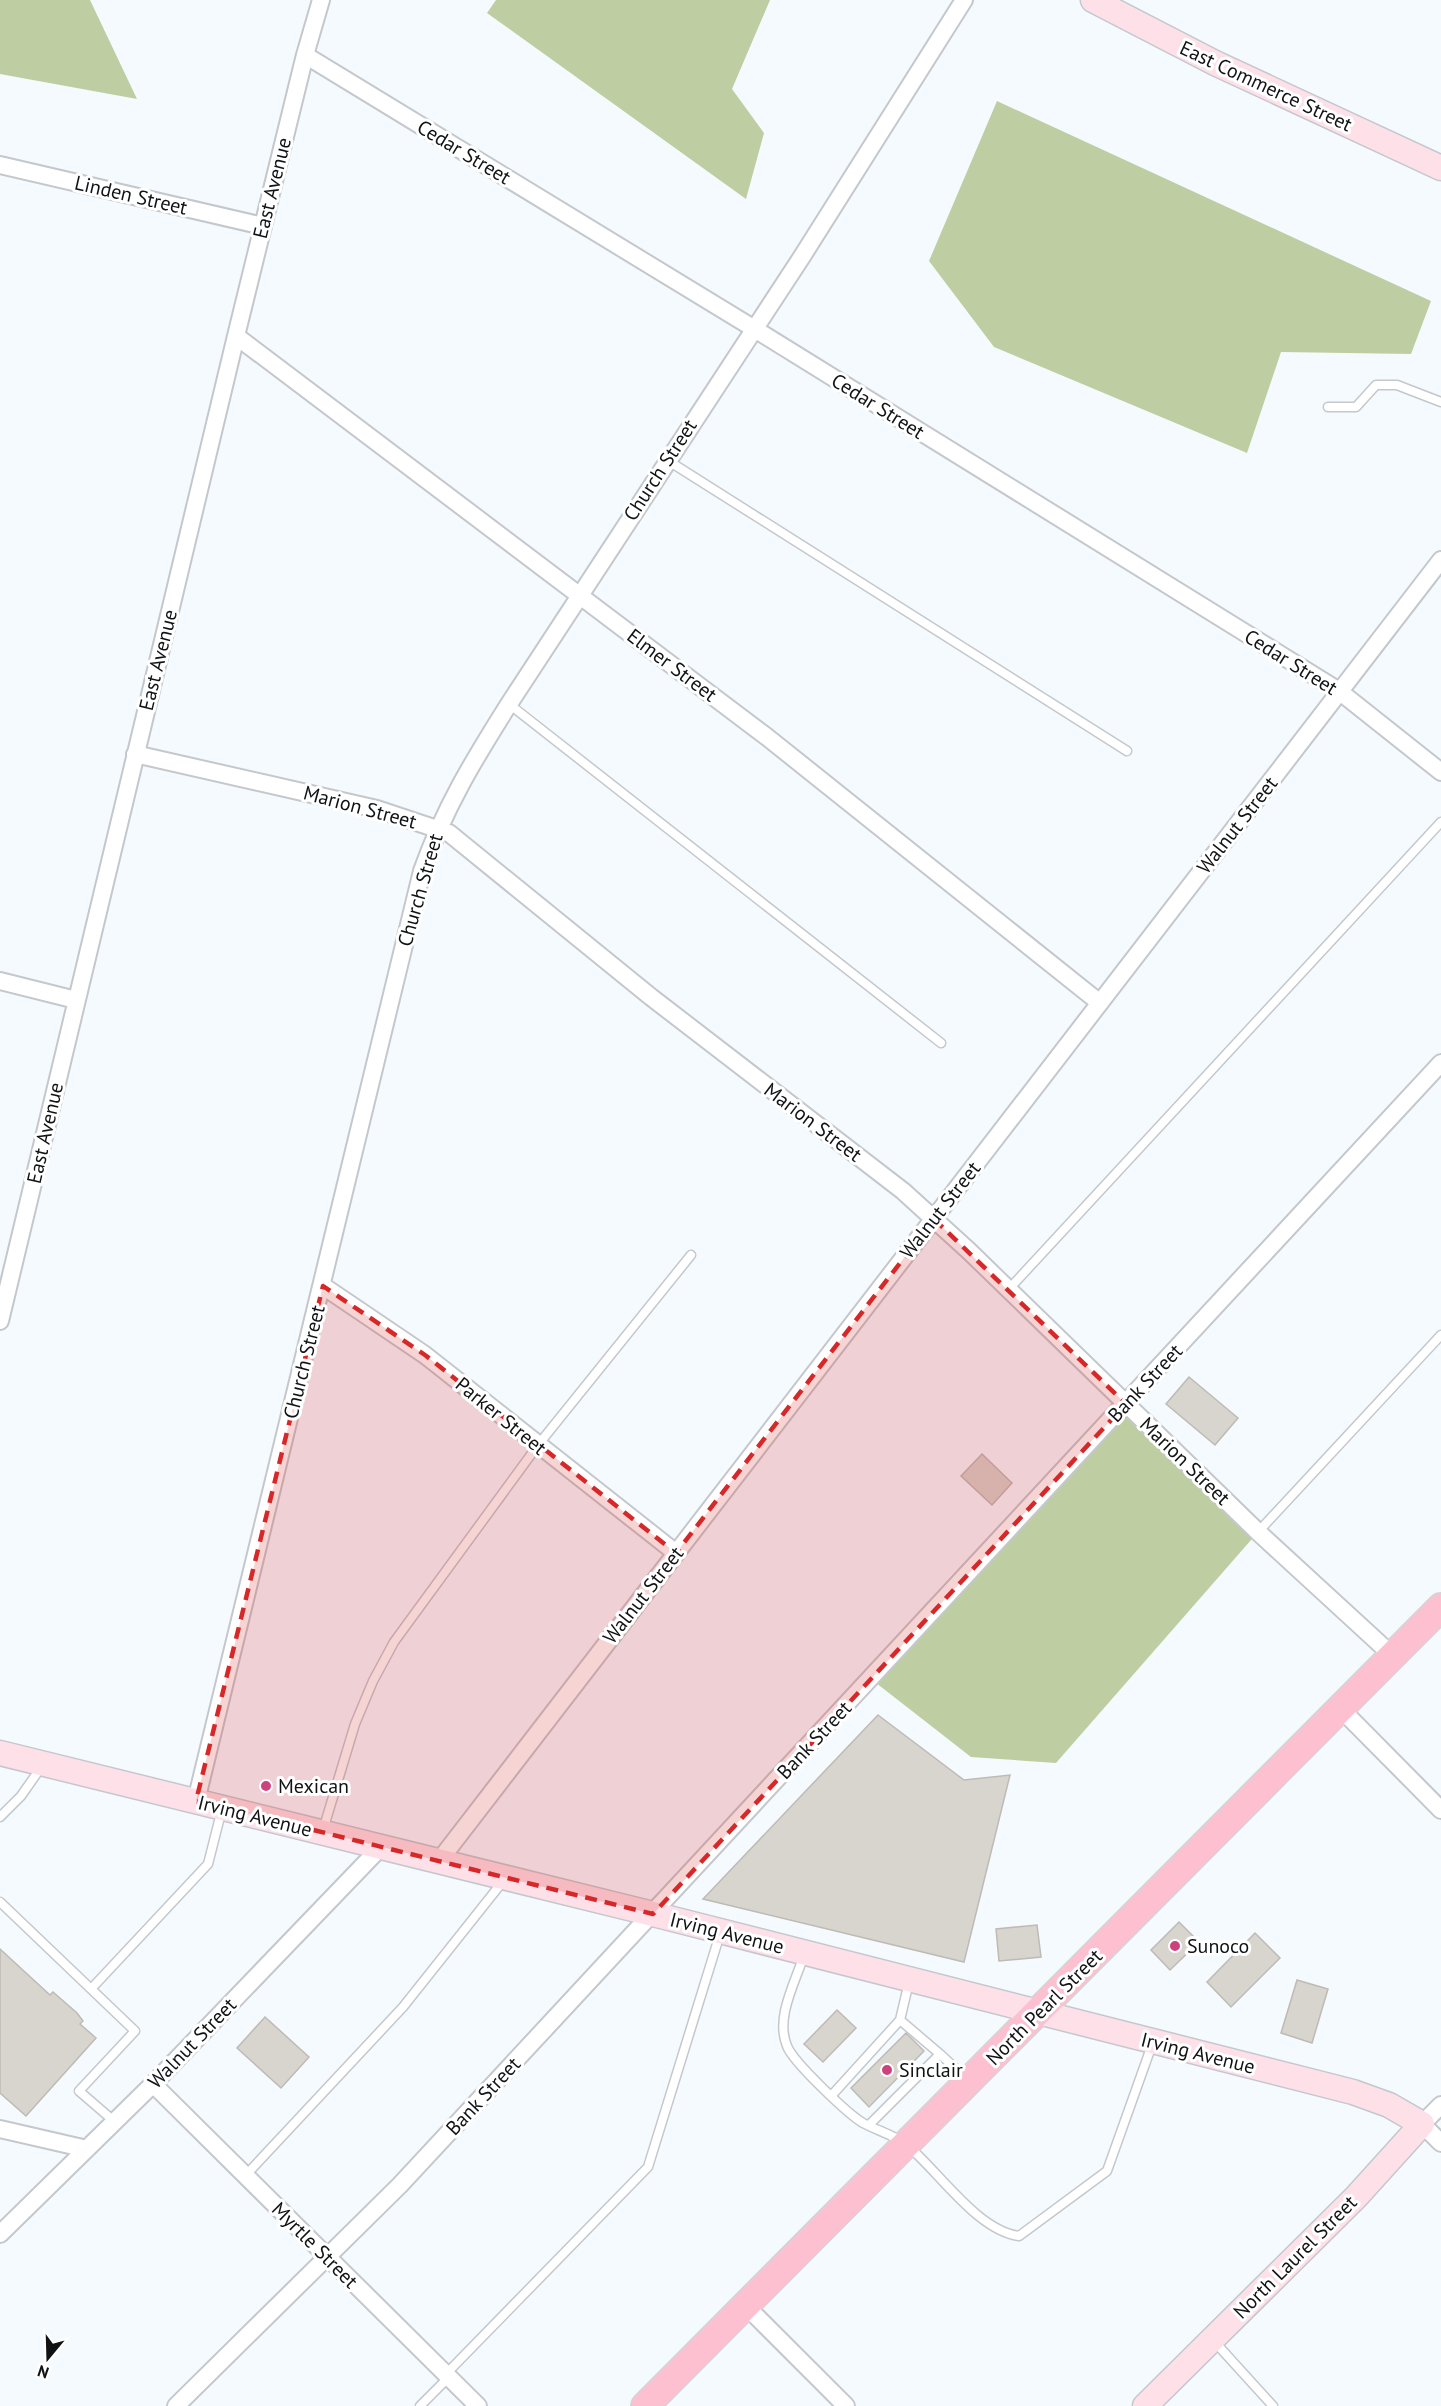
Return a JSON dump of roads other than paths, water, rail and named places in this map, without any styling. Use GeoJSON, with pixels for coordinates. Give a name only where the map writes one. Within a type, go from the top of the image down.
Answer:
{"type":"FeatureCollection","features":[{"type":"Feature","properties":{"kind":"main road","name":"North Pearl Street"},"geometry":{"type":"LineString","coordinates":[[645,2406],[1441,1607]]}},
{"type":"Feature","properties":{"kind":"street","name":"East Avenue"},"geometry":{"type":"LineString","coordinates":[[0,1321],[236,336],[305,55],[321,0]]}},
{"type":"Feature","properties":{"kind":"street","name":"Church Street"},"geometry":{"type":"LineString","coordinates":[[196,1801],[422,871],[437,829],[473,760],[578,595],[810,245],[963,0]]}},
{"type":"Feature","properties":{"kind":"street","name":"East Commerce Street"},"geometry":{"type":"LineString","coordinates":[[1093,0],[1215,63],[1441,168]]}},
{"type":"Feature","properties":{"kind":"street","name":"Cedar Street"},"geometry":{"type":"LineString","coordinates":[[305,55],[753,328],[1339,692],[1441,772]]}},
{"type":"Feature","properties":{"kind":"street","name":"Linden Street"},"geometry":{"type":"LineString","coordinates":[[0,165],[263,226]]}},
{"type":"Feature","properties":{"kind":"street","name":"Elmer Street"},"geometry":{"type":"LineString","coordinates":[[236,336],[767,737],[1100,1003]]}},
{"type":"Feature","properties":{"kind":"street","name":"Walnut Street"},"geometry":{"type":"LineString","coordinates":[[439,1861],[1441,560]]}},
{"type":"Feature","properties":{"kind":"street","name":"Marion Street"},"geometry":{"type":"LineString","coordinates":[[135,754],[377,809],[449,833],[670,1011],[903,1191],[1009,1290],[1258,1532],[1392,1656]]}},
{"type":"Feature","properties":{"kind":"street"},"geometry":{"type":"LineString","coordinates":[[0,981],[76,1000]]}},
{"type":"Feature","properties":{"kind":"street","name":"Bank Street"},"geometry":{"type":"LineString","coordinates":[[176,2406],[400,2185],[1441,1063]]}},
{"type":"Feature","properties":{"kind":"street","name":"Parker Street"},"geometry":{"type":"LineString","coordinates":[[323,1286],[424,1354],[675,1553]]}},
{"type":"Feature","properties":{"kind":"street"},"geometry":{"type":"LineString","coordinates":[[1341,1709],[1441,1810]]}},
{"type":"Feature","properties":{"kind":"street","name":"Irving Avenue"},"geometry":{"type":"LineString","coordinates":[[0,1754],[506,1877],[1353,2092],[1389,2105],[1422,2124],[1441,2143]]}},
{"type":"Feature","properties":{"kind":"street","name":"Walnut Street"},"geometry":{"type":"LineString","coordinates":[[0,2234],[153,2084],[380,1848]]}},
{"type":"Feature","properties":{"kind":"street","name":"Myrtle Street"},"geometry":{"type":"LineString","coordinates":[[153,2084],[478,2406]]}},
{"type":"Feature","properties":{"kind":"street","name":"North Laurel Street"},"geometry":{"type":"LineString","coordinates":[[1145,2406],[1356,2197],[1441,2105]]}},
{"type":"Feature","properties":{"kind":"street"},"geometry":{"type":"LineString","coordinates":[[0,2129],[87,2150]]}},
{"type":"Feature","properties":{"kind":"street"},"geometry":{"type":"LineString","coordinates":[[746,2306],[846,2406]]}},
{"type":"Feature","properties":{"kind":"lane"},"geometry":{"type":"LineString","coordinates":[[1328,406],[1356,407],[1376,385],[1397,385],[1441,402]]}},
{"type":"Feature","properties":{"kind":"lane"},"geometry":{"type":"LineString","coordinates":[[667,460],[1127,751]]}},
{"type":"Feature","properties":{"kind":"lane"},"geometry":{"type":"LineString","coordinates":[[509,704],[941,1043]]}},
{"type":"Feature","properties":{"kind":"lane"},"geometry":{"type":"LineString","coordinates":[[1009,1290],[1441,822]]}},
{"type":"Feature","properties":{"kind":"lane"},"geometry":{"type":"LineString","coordinates":[[322,1833],[355,1724],[373,1681],[394,1642],[538,1445],[691,1255]]}},
{"type":"Feature","properties":{"kind":"lane"},"geometry":{"type":"LineString","coordinates":[[1258,1532],[1441,1335]]}},
{"type":"Feature","properties":{"kind":"lane"},"geometry":{"type":"LineString","coordinates":[[0,1817],[21,1796],[44,1764]]}},
{"type":"Feature","properties":{"kind":"lane"},"geometry":{"type":"LineString","coordinates":[[91,1989],[208,1864],[222,1808]]}},
{"type":"Feature","properties":{"kind":"lane"},"geometry":{"type":"LineString","coordinates":[[245,2176],[403,2007],[506,1877]]}},
{"type":"Feature","properties":{"kind":"lane"},"geometry":{"type":"LineString","coordinates":[[0,1902],[135,2031],[79,2091],[115,2122]]}},
{"type":"Feature","properties":{"kind":"lane"},"geometry":{"type":"LineString","coordinates":[[420,2406],[648,2167],[721,1931]]}},
{"type":"Feature","properties":{"kind":"lane"},"geometry":{"type":"LineString","coordinates":[[805,1953],[781,2026],[787,2048],[800,2066],[863,2123],[906,2145],[986,2223],[1008,2235],[1019,2236],[1107,2171],[1154,2042]]}},
{"type":"Feature","properties":{"kind":"lane"},"geometry":{"type":"LineString","coordinates":[[832,2095],[900,2020],[910,1980]]}},
{"type":"Feature","properties":{"kind":"lane"},"geometry":{"type":"LineString","coordinates":[[900,2020],[969,2081]]}},
{"type":"Feature","properties":{"kind":"lane"},"geometry":{"type":"LineString","coordinates":[[869,2125],[940,2054]]}},
{"type":"Feature","properties":{"kind":"lane"},"geometry":{"type":"LineString","coordinates":[[1212,2340],[1273,2406]]}},
{"type":"Feature","properties":{"kind":"place","name":"Mexican"},"geometry":{"type":"Point","coordinates":[266,1786]}},
{"type":"Feature","properties":{"kind":"place","name":"Sunoco"},"geometry":{"type":"Point","coordinates":[1175,1946]}},
{"type":"Feature","properties":{"kind":"place","name":"Sinclair"},"geometry":{"type":"Point","coordinates":[887,2070]}}]}
